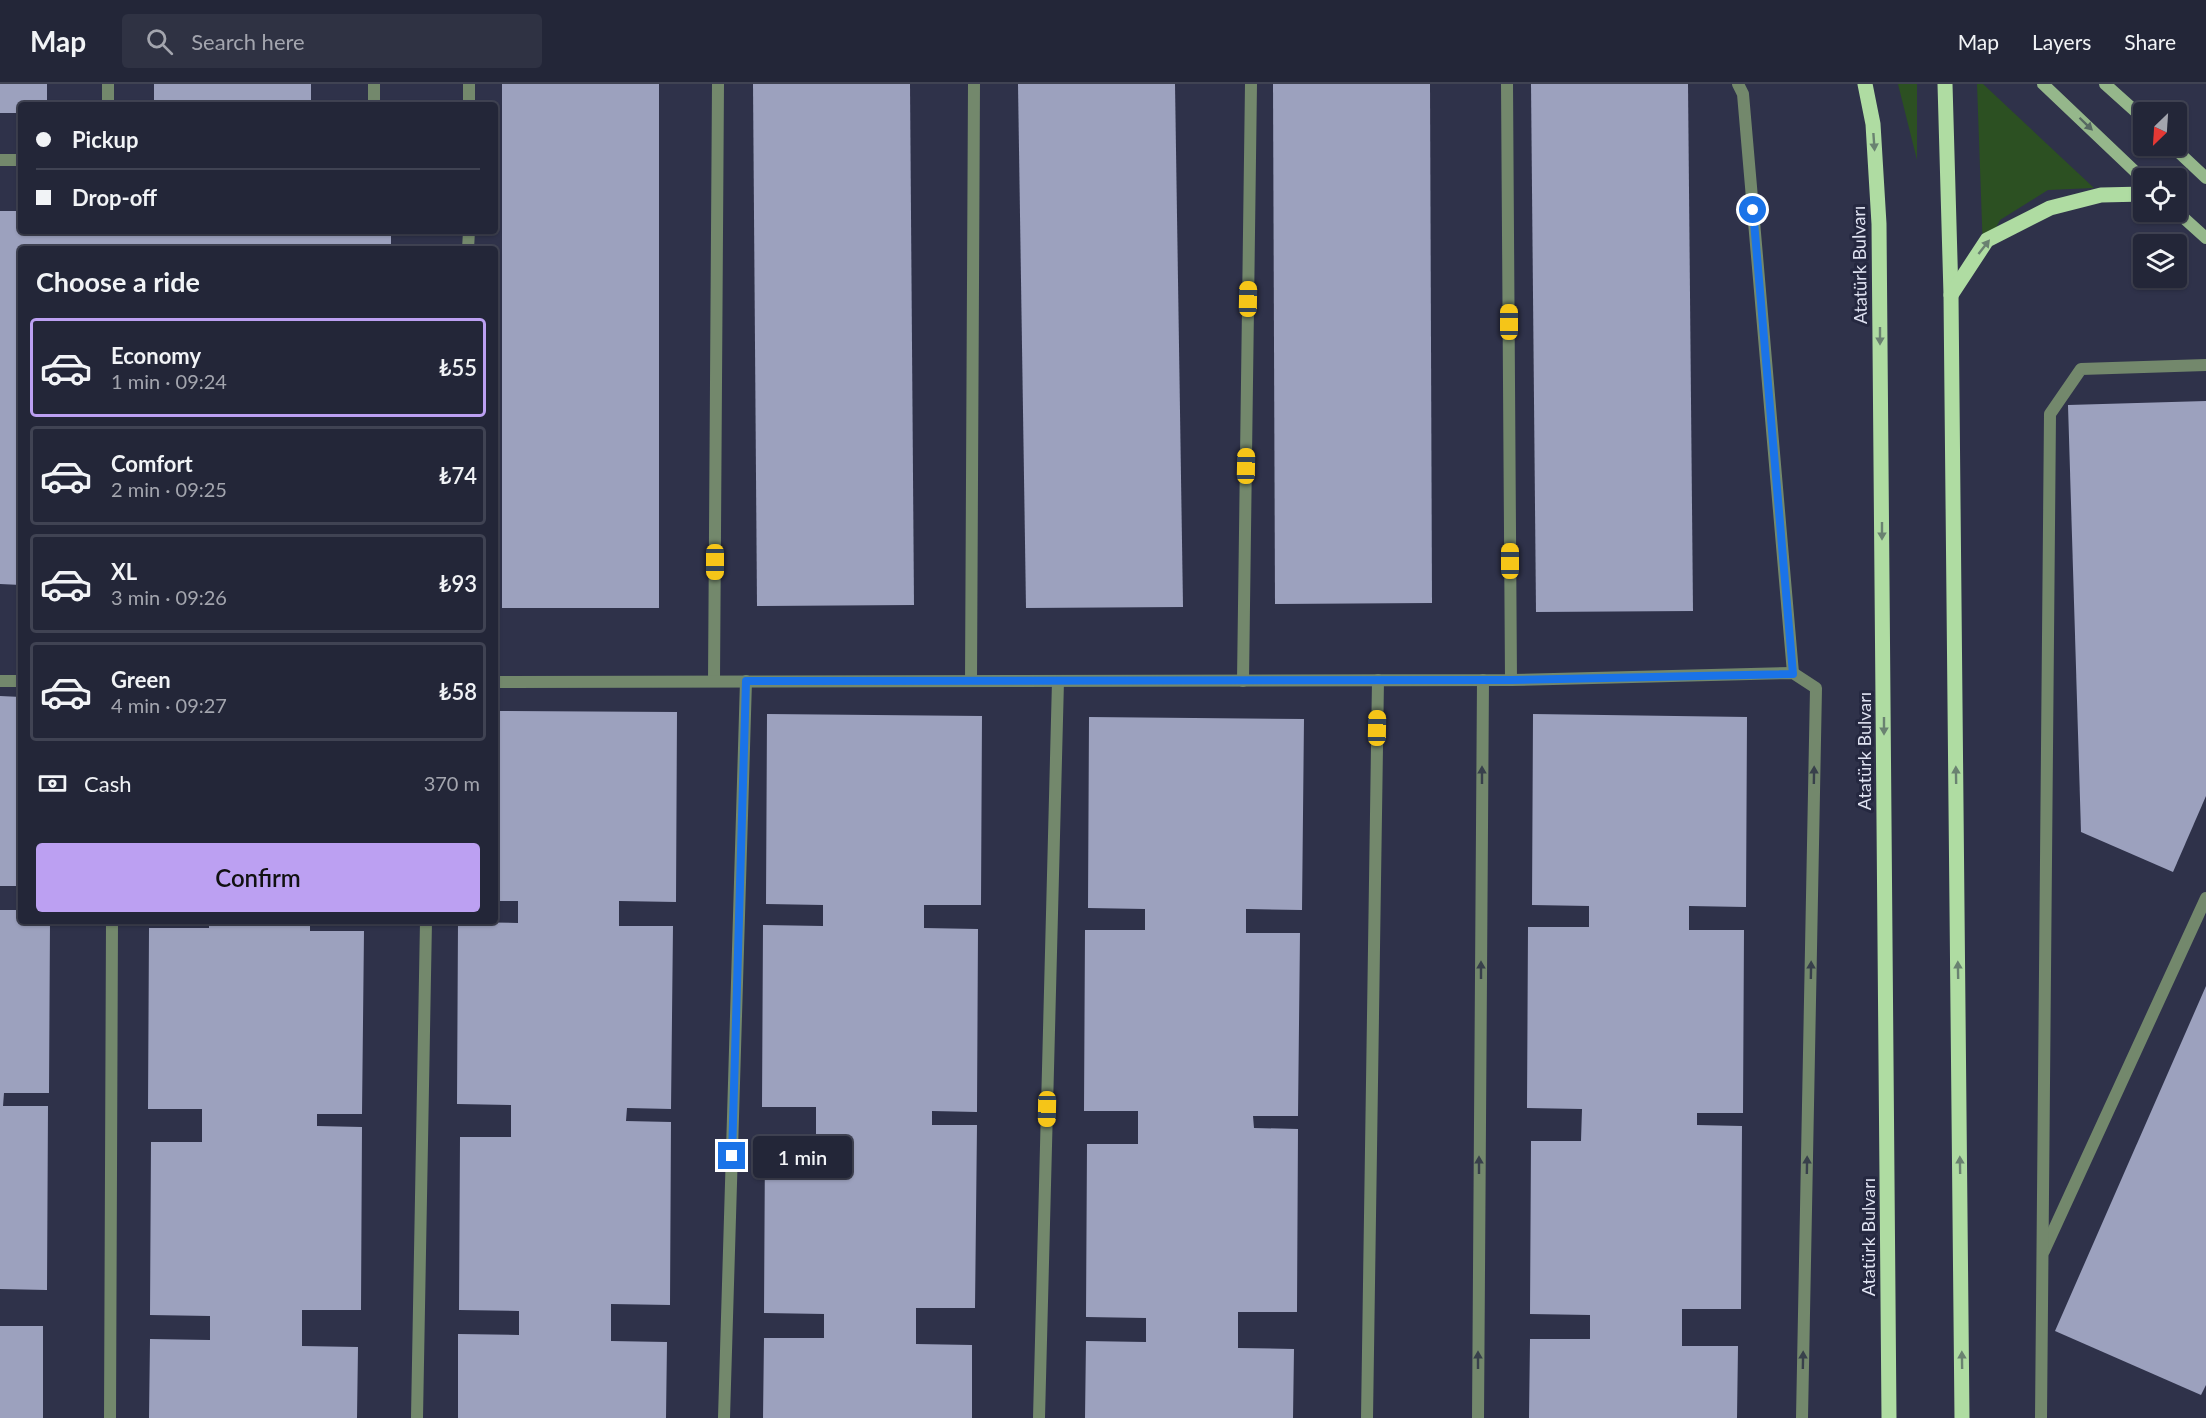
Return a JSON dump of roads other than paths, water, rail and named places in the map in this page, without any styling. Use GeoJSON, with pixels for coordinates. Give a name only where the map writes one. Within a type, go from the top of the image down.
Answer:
{"type":"FeatureCollection","features":[{"type":"Feature","properties":{"kind":"main road","name":"Atatürk Bulvarı"},"geometry":{"type":"LineString","coordinates":[[1865,84],[1873,124],[1879,224],[1889,1418]]}},
{"type":"Feature","properties":{"kind":"main road"},"geometry":{"type":"LineString","coordinates":[[1945,84],[1951,295],[1962,1418]]}},
{"type":"Feature","properties":{"kind":"main road"},"geometry":{"type":"LineString","coordinates":[[1951,295],[1987,240],[2050,208],[2101,195],[2133,194]]}},
{"type":"Feature","properties":{"kind":"street"},"geometry":{"type":"LineString","coordinates":[[2043,84],[2133,170]]}},
{"type":"Feature","properties":{"kind":"street"},"geometry":{"type":"LineString","coordinates":[[2105,84],[2133,109]]}},
{"type":"Feature","properties":{"kind":"street"},"geometry":{"type":"LineString","coordinates":[[2183,156],[2206,178]]}},
{"type":"Feature","properties":{"kind":"street"},"geometry":{"type":"LineString","coordinates":[[2187,221],[2206,238]]}},
{"type":"Feature","properties":{"kind":"lane"},"geometry":{"type":"LineString","coordinates":[[108,84],[108,102]]}},
{"type":"Feature","properties":{"kind":"lane"},"geometry":{"type":"LineString","coordinates":[[374,84],[374,102]]}},
{"type":"Feature","properties":{"kind":"lane"},"geometry":{"type":"LineString","coordinates":[[469,84],[469,102]]}},
{"type":"Feature","properties":{"kind":"lane"},"geometry":{"type":"LineString","coordinates":[[714,681],[718,84]]}},
{"type":"Feature","properties":{"kind":"lane"},"geometry":{"type":"LineString","coordinates":[[971,681],[975,84]]}},
{"type":"Feature","properties":{"kind":"lane"},"geometry":{"type":"LineString","coordinates":[[1243,681],[1251,84]]}},
{"type":"Feature","properties":{"kind":"lane"},"geometry":{"type":"LineString","coordinates":[[1507,84],[1511,680]]}},
{"type":"Feature","properties":{"kind":"lane"},"geometry":{"type":"LineString","coordinates":[[1738,84],[1743,94],[1793,674]]}},
{"type":"Feature","properties":{"kind":"lane"},"geometry":{"type":"LineString","coordinates":[[0,160],[18,160]]}},
{"type":"Feature","properties":{"kind":"lane"},"geometry":{"type":"LineString","coordinates":[[2041,1418],[2050,414],[2081,369],[2206,364]]}},
{"type":"Feature","properties":{"kind":"lane"},"geometry":{"type":"LineString","coordinates":[[498,681],[1511,680],[1793,674],[1816,688],[1802,1418]]}},
{"type":"Feature","properties":{"kind":"lane"},"geometry":{"type":"LineString","coordinates":[[1367,1418],[1378,680]]}},
{"type":"Feature","properties":{"kind":"lane"},"geometry":{"type":"LineString","coordinates":[[1478,1418],[1483,680]]}},
{"type":"Feature","properties":{"kind":"lane"},"geometry":{"type":"LineString","coordinates":[[0,681],[18,681]]}},
{"type":"Feature","properties":{"kind":"lane"},"geometry":{"type":"LineString","coordinates":[[724,1418],[746,681]]}},
{"type":"Feature","properties":{"kind":"lane"},"geometry":{"type":"LineString","coordinates":[[1039,1418],[1058,681]]}},
{"type":"Feature","properties":{"kind":"lane"},"geometry":{"type":"LineString","coordinates":[[2042,1255],[2206,898]]}},
{"type":"Feature","properties":{"kind":"lane"},"geometry":{"type":"LineString","coordinates":[[110,1418],[112,924]]}},
{"type":"Feature","properties":{"kind":"lane"},"geometry":{"type":"LineString","coordinates":[[417,1418],[426,924]]}}]}
